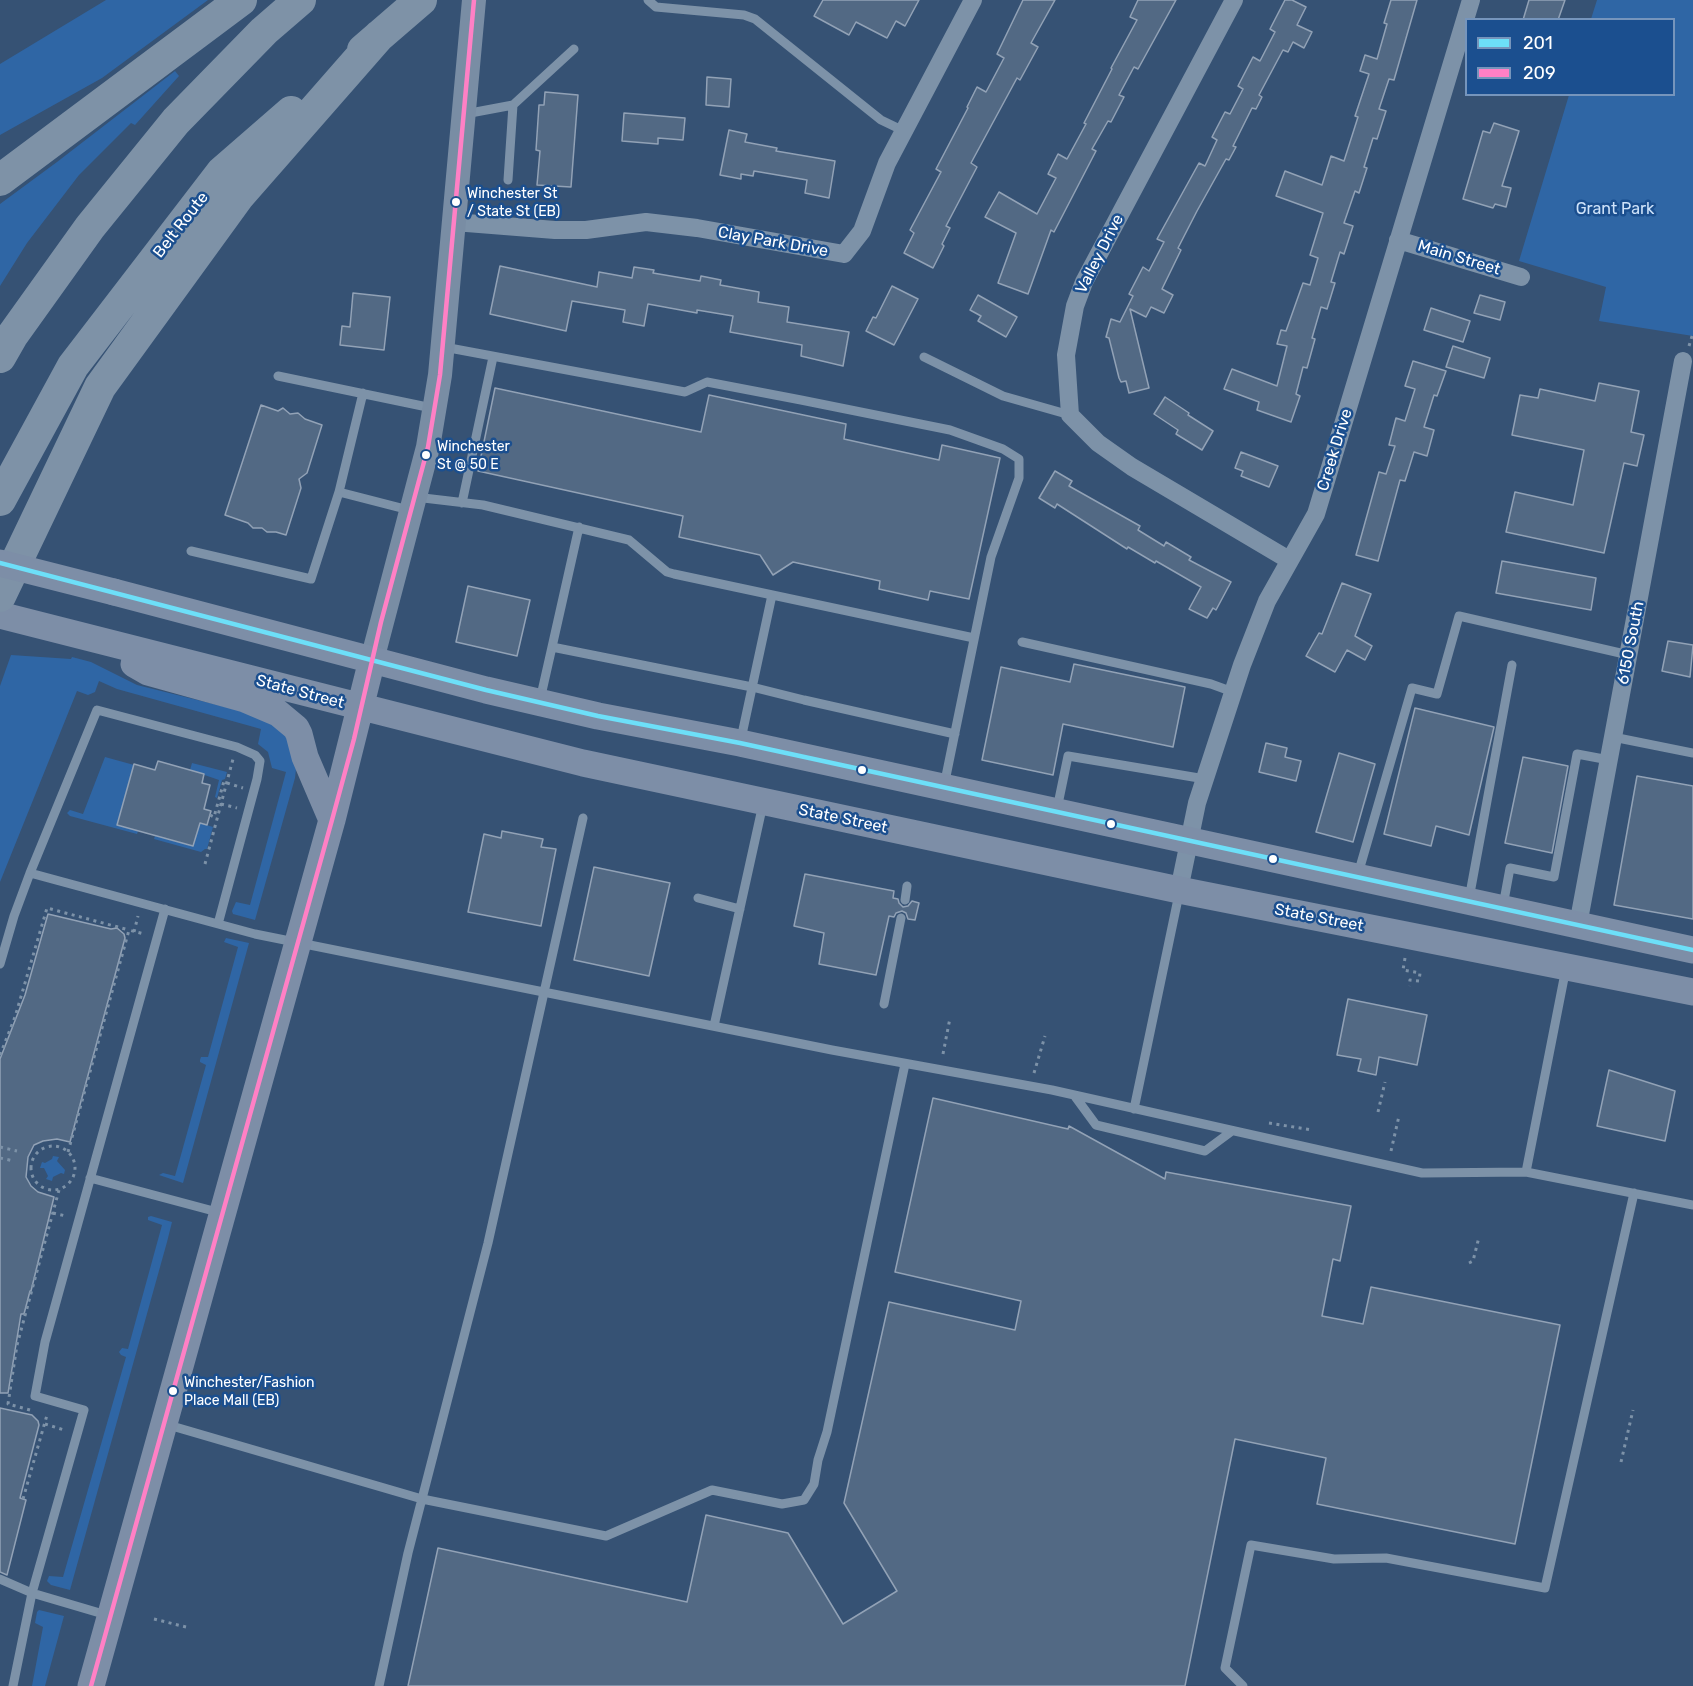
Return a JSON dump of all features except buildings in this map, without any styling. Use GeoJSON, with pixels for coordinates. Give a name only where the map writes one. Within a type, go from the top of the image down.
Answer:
{"type":"FeatureCollection","features":[{"type":"Feature","properties":{"kind":"highway"},"geometry":{"type":"LineString","coordinates":[[0,180],[241,0]]}},
{"type":"Feature","properties":{"kind":"highway"},"geometry":{"type":"LineString","coordinates":[[0,357],[12,336],[90,226],[176,121],[264,31],[300,0]]}},
{"type":"Feature","properties":{"kind":"highway","name":"Belt Route"},"geometry":{"type":"LineString","coordinates":[[0,500],[73,366],[222,172],[421,0]]}},
{"type":"Feature","properties":{"kind":"highway"},"geometry":{"type":"LineString","coordinates":[[0,596],[100,387],[238,197],[379,36]]}},
{"type":"Feature","properties":{"kind":"main road"},"geometry":{"type":"LineString","coordinates":[[92,1686],[332,820],[428,447],[443,347],[474,0]]}},
{"type":"Feature","properties":{"kind":"main road"},"geometry":{"type":"LineString","coordinates":[[0,563],[598,716],[740,744],[1693,950]]}},
{"type":"Feature","properties":{"kind":"main road","name":"State Street"},"geometry":{"type":"LineString","coordinates":[[0,615],[583,763],[1179,890],[1693,992]]}},
{"type":"Feature","properties":{"kind":"main road"},"geometry":{"type":"LineString","coordinates":[[86,636],[148,672],[245,699],[278,713],[296,728],[305,757],[332,820]]}},
{"type":"Feature","properties":{"kind":"street","name":"Clay Park Drive"},"geometry":{"type":"LineString","coordinates":[[454,222],[555,230],[586,230],[646,222],[697,228],[844,254],[862,231],[887,163],[973,0]]}},
{"type":"Feature","properties":{"kind":"street","name":"Valley Drive"},"geometry":{"type":"LineString","coordinates":[[1070,416],[1066,355],[1075,306],[1084,282],[1234,0]]}},
{"type":"Feature","properties":{"kind":"street","name":"Creek Drive"},"geometry":{"type":"LineString","coordinates":[[1179,890],[1188,841],[1205,779],[1242,664],[1267,601],[1316,514],[1470,0]]}},
{"type":"Feature","properties":{"kind":"street","name":"Main Street"},"geometry":{"type":"LineString","coordinates":[[1398,240],[1521,277]]}},
{"type":"Feature","properties":{"kind":"street","name":"6150 South"},"geometry":{"type":"LineString","coordinates":[[1578,925],[1683,361]]}},
{"type":"Feature","properties":{"kind":"street"},"geometry":{"type":"LineString","coordinates":[[1070,416],[1098,443],[1132,467],[1289,560]]}},
{"type":"Feature","properties":{"kind":"lane"},"geometry":{"type":"LineString","coordinates":[[648,0],[656,7],[744,15],[755,19],[881,120],[904,130]]}},
{"type":"Feature","properties":{"kind":"lane"},"geometry":{"type":"LineString","coordinates":[[463,111],[513,105],[574,49]]}},
{"type":"Feature","properties":{"kind":"lane"},"geometry":{"type":"LineString","coordinates":[[508,180],[513,105]]}},
{"type":"Feature","properties":{"kind":"lane"},"geometry":{"type":"LineString","coordinates":[[443,347],[685,392],[707,382],[950,430],[1004,449],[1019,459],[1020,478],[991,557],[944,788]]}},
{"type":"Feature","properties":{"kind":"lane"},"geometry":{"type":"LineString","coordinates":[[462,503],[494,357]]}},
{"type":"Feature","properties":{"kind":"lane"},"geometry":{"type":"LineString","coordinates":[[924,357],[1003,396],[1070,416]]}},
{"type":"Feature","properties":{"kind":"lane"},"geometry":{"type":"LineString","coordinates":[[278,376],[435,409]]}},
{"type":"Feature","properties":{"kind":"lane"},"geometry":{"type":"LineString","coordinates":[[191,551],[311,579],[339,492],[363,393]]}},
{"type":"Feature","properties":{"kind":"lane"},"geometry":{"type":"LineString","coordinates":[[339,492],[413,504],[483,505],[579,527],[629,540],[667,572],[974,638]]}},
{"type":"Feature","properties":{"kind":"lane"},"geometry":{"type":"LineString","coordinates":[[540,702],[579,527]]}},
{"type":"Feature","properties":{"kind":"lane"},"geometry":{"type":"LineString","coordinates":[[740,744],[772,595]]}},
{"type":"Feature","properties":{"kind":"lane"},"geometry":{"type":"LineString","coordinates":[[1357,878],[1413,688],[1437,694],[1459,616],[1629,655]]}},
{"type":"Feature","properties":{"kind":"lane"},"geometry":{"type":"LineString","coordinates":[[1022,642],[1211,684],[1233,692]]}},
{"type":"Feature","properties":{"kind":"lane"},"geometry":{"type":"LineString","coordinates":[[552,647],[752,687],[955,734]]}},
{"type":"Feature","properties":{"kind":"lane"},"geometry":{"type":"LineString","coordinates":[[1468,902],[1512,665]]}},
{"type":"Feature","properties":{"kind":"lane"},"geometry":{"type":"LineString","coordinates":[[0,964],[30,873],[97,710],[237,747],[255,755],[260,761],[218,924]]}},
{"type":"Feature","properties":{"kind":"lane"},"geometry":{"type":"LineString","coordinates":[[1613,738],[1693,753]]}},
{"type":"Feature","properties":{"kind":"lane"},"geometry":{"type":"LineString","coordinates":[[1502,910],[1510,868],[1554,877],[1577,754],[1609,760]]}},
{"type":"Feature","properties":{"kind":"lane"},"geometry":{"type":"LineString","coordinates":[[1056,812],[1068,756],[1205,779]]}},
{"type":"Feature","properties":{"kind":"lane"},"geometry":{"type":"LineString","coordinates":[[714,1026],[763,802]]}},
{"type":"Feature","properties":{"kind":"lane"},"geometry":{"type":"LineString","coordinates":[[379,1686],[422,1499],[488,1243],[583,818]]}},
{"type":"Feature","properties":{"kind":"lane"},"geometry":{"type":"LineString","coordinates":[[30,873],[218,924],[298,943],[905,1064],[1074,1095],[1422,1173],[1526,1172],[1693,1204]]}},
{"type":"Feature","properties":{"kind":"lane"},"geometry":{"type":"LineString","coordinates":[[905,900],[907,886]]}},
{"type":"Feature","properties":{"kind":"lane"},"geometry":{"type":"LineString","coordinates":[[1134,1109],[1179,890]]}},
{"type":"Feature","properties":{"kind":"lane"},"geometry":{"type":"LineString","coordinates":[[698,898],[740,909]]}},
{"type":"Feature","properties":{"kind":"lane"},"geometry":{"type":"LineString","coordinates":[[13,1686],[32,1593],[84,1410],[35,1396],[45,1342],[165,909]]}},
{"type":"Feature","properties":{"kind":"lane"},"geometry":{"type":"LineString","coordinates":[[884,1004],[901,918]]}},
{"type":"Feature","properties":{"kind":"lane"},"geometry":{"type":"LineString","coordinates":[[1526,1172],[1566,967]]}},
{"type":"Feature","properties":{"kind":"lane"},"geometry":{"type":"LineString","coordinates":[[165,1424],[422,1499],[606,1536],[712,1490],[782,1504],[804,1500],[814,1485],[818,1460],[827,1432],[905,1064]]}},
{"type":"Feature","properties":{"kind":"lane"},"geometry":{"type":"LineString","coordinates":[[1074,1095],[1096,1125],[1205,1151],[1232,1131]]}},
{"type":"Feature","properties":{"kind":"lane"},"geometry":{"type":"LineString","coordinates":[[90,1178],[223,1214]]}},
{"type":"Feature","properties":{"kind":"lane"},"geometry":{"type":"LineString","coordinates":[[1243,1686],[1225,1668],[1251,1545],[1334,1559],[1386,1558],[1545,1588],[1634,1193]]}},
{"type":"Feature","properties":{"kind":"lane"},"geometry":{"type":"LineString","coordinates":[[0,1579],[32,1593],[112,1617]]}},
{"type":"Feature","properties":{"kind":"path"},"geometry":{"type":"LineString","coordinates":[[1691,340],[1693,333]]}},
{"type":"Feature","properties":{"kind":"path"},"geometry":{"type":"LineString","coordinates":[[205,864],[233,759]]}},
{"type":"Feature","properties":{"kind":"path"},"geometry":{"type":"LineString","coordinates":[[216,823],[212,821],[212,816],[224,781],[227,782]]}},
{"type":"Feature","properties":{"kind":"path"},"geometry":{"type":"LineString","coordinates":[[0,1055],[15,1017],[47,908],[146,935],[148,926]]}},
{"type":"Feature","properties":{"kind":"path"},"geometry":{"type":"LineString","coordinates":[[68,1152],[129,930]]}},
{"type":"Feature","properties":{"kind":"path"},"geometry":{"type":"LineString","coordinates":[[1405,956],[1402,970],[1420,973],[1419,981],[1410,980],[1409,986]]}},
{"type":"Feature","properties":{"kind":"path"},"geometry":{"type":"LineString","coordinates":[[943,1054],[951,1018]]}},
{"type":"Feature","properties":{"kind":"path"},"geometry":{"type":"LineString","coordinates":[[1034,1073],[1045,1036]]}},
{"type":"Feature","properties":{"kind":"path"},"geometry":{"type":"LineString","coordinates":[[1378,1112],[1385,1082]]}},
{"type":"Feature","properties":{"kind":"path"},"geometry":{"type":"LineString","coordinates":[[1391,1150],[1399,1116]]}},
{"type":"Feature","properties":{"kind":"path"},"geometry":{"type":"LineString","coordinates":[[1267,1123],[1312,1130]]}},
{"type":"Feature","properties":{"kind":"path"},"geometry":{"type":"LineString","coordinates":[[54,1146],[68,1152],[75,1165],[74,1173],[66,1186],[51,1191],[37,1185],[28,1165],[34,1156],[46,1147],[54,1146]]}},
{"type":"Feature","properties":{"kind":"path"},"geometry":{"type":"LineString","coordinates":[[0,1147],[17,1151]]}},
{"type":"Feature","properties":{"kind":"path"},"geometry":{"type":"LineString","coordinates":[[29,1155],[34,1156]]}},
{"type":"Feature","properties":{"kind":"path"},"geometry":{"type":"LineString","coordinates":[[0,1158],[14,1161]]}},
{"type":"Feature","properties":{"kind":"path"},"geometry":{"type":"LineString","coordinates":[[1469,1263],[1473,1262],[1479,1237]]}},
{"type":"Feature","properties":{"kind":"path"},"geometry":{"type":"LineString","coordinates":[[1621,1462],[1633,1410]]}},
{"type":"Feature","properties":{"kind":"path"},"geometry":{"type":"LineString","coordinates":[[45,1424],[77,1433]]}},
{"type":"Feature","properties":{"kind":"path"},"geometry":{"type":"LineString","coordinates":[[154,1619],[190,1628]]}},
{"type":"Feature","properties":{"kind":"green space"},"geometry":{"type":"Polygon","coordinates":[[[106,0],[208,0],[102,78],[0,135],[0,64],[106,0]]]}},
{"type":"Feature","properties":{"kind":"green space","name":"Grant Park"},"geometry":{"type":"Polygon","coordinates":[[[1597,0],[1693,0],[1693,336],[1599,321],[1606,287],[1519,261],[1569,96],[1675,96],[1675,18],[1591,18],[1597,0]]]}},
{"type":"Feature","properties":{"kind":"green space"},"geometry":{"type":"Polygon","coordinates":[[[175,71],[179,76],[135,125],[131,123],[79,175],[27,243],[0,286],[0,204],[175,71]]]}},
{"type":"Feature","properties":{"kind":"green space"},"geometry":{"type":"Polygon","coordinates":[[[11,655],[71,659],[72,657],[91,662],[137,685],[262,716],[287,735],[296,769],[295,778],[255,920],[233,914],[232,911],[236,902],[250,905],[286,772],[272,768],[268,752],[258,744],[261,729],[117,689],[99,681],[95,692],[88,695],[77,691],[0,882],[0,686],[11,655]]]}},
{"type":"Feature","properties":{"kind":"green space"},"geometry":{"type":"Polygon","coordinates":[[[105,757],[134,765],[117,825],[138,831],[137,834],[70,816],[67,813],[70,810],[83,814],[105,757]]]}},
{"type":"Feature","properties":{"kind":"green space"},"geometry":{"type":"Polygon","coordinates":[[[192,763],[227,772],[217,798],[215,797],[219,780],[190,770],[192,763]]]}},
{"type":"Feature","properties":{"kind":"green space"},"geometry":{"type":"Polygon","coordinates":[[[200,823],[213,827],[207,849],[201,852],[154,839],[155,836],[193,846],[200,823]]]}},
{"type":"Feature","properties":{"kind":"green space"},"geometry":{"type":"Polygon","coordinates":[[[226,938],[249,943],[183,1183],[159,1175],[163,1173],[175,1176],[179,1162],[206,1065],[200,1060],[201,1057],[208,1057],[238,947],[224,942],[226,938]]]}},
{"type":"Feature","properties":{"kind":"green space"},"geometry":{"type":"Polygon","coordinates":[[[53,1156],[59,1157],[57,1161],[65,1170],[64,1174],[53,1177],[52,1181],[46,1179],[48,1176],[44,1168],[40,1168],[42,1162],[45,1163],[53,1156]]]}},
{"type":"Feature","properties":{"kind":"green space"},"geometry":{"type":"Polygon","coordinates":[[[151,1216],[172,1222],[70,1590],[51,1585],[47,1581],[49,1576],[63,1577],[126,1357],[119,1352],[122,1348],[128,1349],[162,1225],[148,1220],[151,1216]]]}},
{"type":"Feature","properties":{"kind":"green space"},"geometry":{"type":"Polygon","coordinates":[[[39,1610],[64,1616],[45,1686],[32,1686],[43,1627],[35,1623],[39,1610]]]}},
{"type":"Feature","properties":{"kind":"transit line","name":"209"},"geometry":{"type":"LineString","coordinates":[[91,1686],[332,820],[354,739],[381,622],[428,447],[440,375],[474,0]]}},
{"type":"Feature","properties":{"kind":"transit line","name":"201"},"geometry":{"type":"LineString","coordinates":[[0,563],[486,690],[598,716],[740,743],[1693,950]]}},
{"type":"Feature","properties":{"kind":"place","name":"Winchester St / State St (EB)"},"geometry":{"type":"Point","coordinates":[456,202]}},
{"type":"Feature","properties":{"kind":"place","name":"Winchester St @ 50 E"},"geometry":{"type":"Point","coordinates":[426,455]}},
{"type":"Feature","properties":{"kind":"place","name":"Winchester/Fashion Place Mall (EB)"},"geometry":{"type":"Point","coordinates":[173,1391]}}]}
